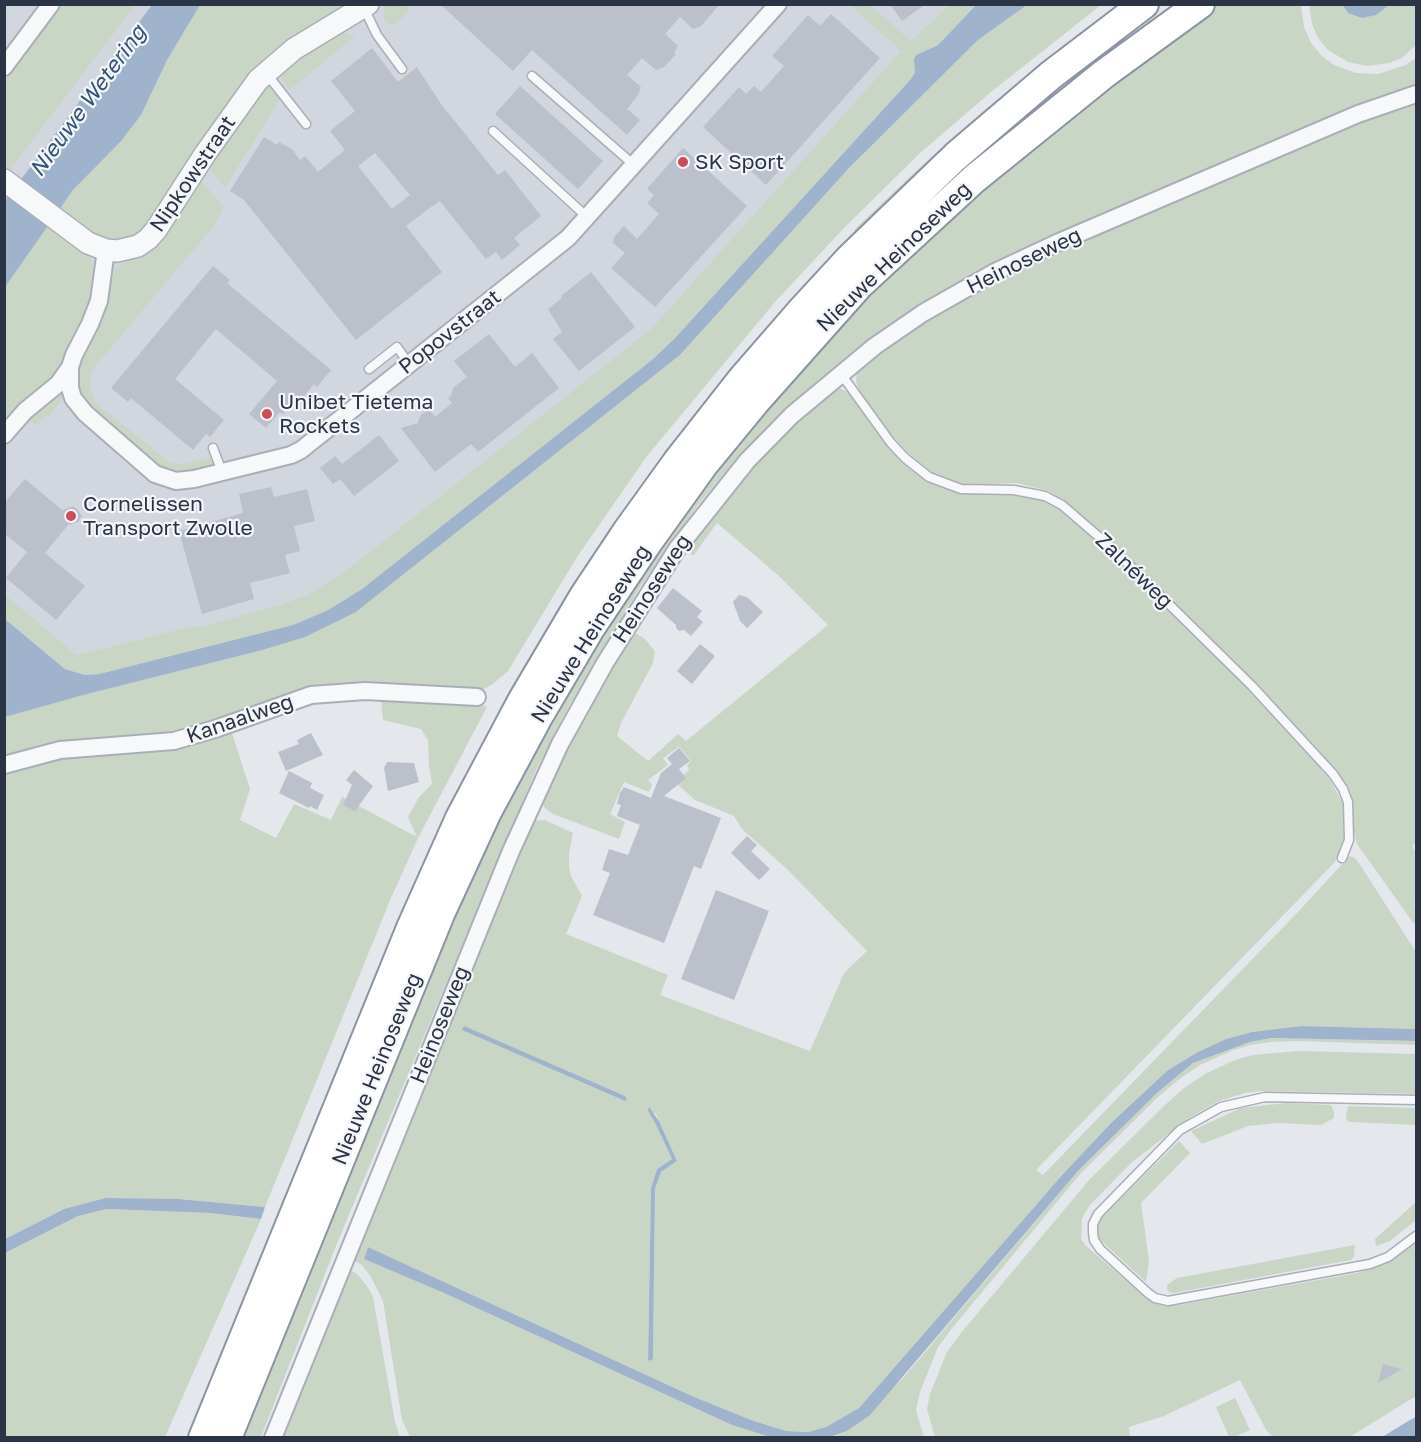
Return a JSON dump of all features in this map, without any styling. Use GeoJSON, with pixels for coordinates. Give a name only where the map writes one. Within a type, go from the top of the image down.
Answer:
{"type":"FeatureCollection","features":[{"type":"Feature","properties":{"kind":"highway","name":"Nieuwe Heinoseweg"},"geometry":{"type":"LineString","coordinates":[[203,1437],[411,928],[460,818],[522,701],[584,596],[677,462],[743,378],[802,309],[850,258],[956,156],[1051,75],[1144,4]]}},
{"type":"Feature","properties":{"kind":"highway","name":"Nieuwe Heinoseweg"},"geometry":{"type":"LineString","coordinates":[[227,1437],[440,914],[482,822],[544,707],[591,627],[648,542],[705,464],[748,411],[859,285],[974,178],[1104,74],[1200,4]]}},
{"type":"Feature","properties":{"kind":"street"},"geometry":{"type":"LineString","coordinates":[[4,67],[51,4]]}},
{"type":"Feature","properties":{"kind":"street","name":"Popovstraat"},"geometry":{"type":"LineString","coordinates":[[70,367],[70,388],[79,406],[93,421],[156,474],[176,481],[185,481],[284,458],[301,450],[568,238],[778,4]]}},
{"type":"Feature","properties":{"kind":"street","name":"Nipkowstraat"},"geometry":{"type":"LineString","coordinates":[[106,250],[129,249],[148,239],[240,104],[266,72],[294,49],[366,6]]}},
{"type":"Feature","properties":{"kind":"street","name":"Heinoseweg"},"geometry":{"type":"LineString","coordinates":[[273,1437],[515,840],[560,744],[581,702],[629,622],[677,549],[747,461],[792,415],[875,346],[923,314],[995,272],[1059,242],[1358,114],[1416,94]]}},
{"type":"Feature","properties":{"kind":"street"},"geometry":{"type":"LineString","coordinates":[[4,180],[68,230],[88,243],[106,250],[99,302],[70,367],[58,384],[25,411],[4,435]]}},
{"type":"Feature","properties":{"kind":"street","name":"Kanaalweg"},"geometry":{"type":"LineString","coordinates":[[4,765],[60,750],[174,741],[311,695],[365,691],[477,697]]}},
{"type":"Feature","properties":{"kind":"lane"},"geometry":{"type":"LineString","coordinates":[[366,6],[377,35],[402,69]]}},
{"type":"Feature","properties":{"kind":"lane"},"geometry":{"type":"LineString","coordinates":[[266,72],[306,124]]}},
{"type":"Feature","properties":{"kind":"lane"},"geometry":{"type":"LineString","coordinates":[[532,76],[634,165]]}},
{"type":"Feature","properties":{"kind":"lane"},"geometry":{"type":"LineString","coordinates":[[493,131],[587,217]]}},
{"type":"Feature","properties":{"kind":"lane"},"geometry":{"type":"LineString","coordinates":[[369,369],[397,347],[409,364]]}},
{"type":"Feature","properties":{"kind":"lane","name":"Zalnéweg"},"geometry":{"type":"LineString","coordinates":[[840,374],[891,442],[905,458],[929,477],[961,489],[1014,490],[1045,496],[1062,505],[1113,549],[1252,686],[1333,774],[1348,802],[1348,840],[1342,858]]}},
{"type":"Feature","properties":{"kind":"lane"},"geometry":{"type":"LineString","coordinates":[[213,448],[222,472]]}},
{"type":"Feature","properties":{"kind":"lane"},"geometry":{"type":"LineString","coordinates":[[1416,1100],[1265,1096],[1221,1107],[1182,1128],[1098,1214],[1093,1224],[1093,1232],[1094,1240],[1100,1249],[1148,1293],[1155,1298],[1168,1301],[1370,1264],[1388,1257],[1416,1236]]}},
{"type":"Feature","properties":{"kind":"shaded area"},"geometry":{"type":"Polygon","coordinates":[[[5,5],[969,5],[609,376],[325,595],[76,665],[5,602],[5,5]]]}},
{"type":"Feature","properties":{"kind":"green space"},"geometry":{"type":"Polygon","coordinates":[[[384,4],[406,5],[410,9],[400,20],[390,26],[384,18],[384,4]]]}},
{"type":"Feature","properties":{"kind":"green space"},"geometry":{"type":"Polygon","coordinates":[[[63,5],[135,5],[9,171],[4,168],[5,80],[63,5]]]}},
{"type":"Feature","properties":{"kind":"green space"},"geometry":{"type":"Polygon","coordinates":[[[200,5],[353,5],[297,38],[150,224],[135,236],[108,242],[75,226],[78,222],[60,208],[73,190],[129,131],[141,115],[167,60],[200,5]]]}},
{"type":"Feature","properties":{"kind":"green space"},"geometry":{"type":"Polygon","coordinates":[[[850,5],[870,5],[911,41],[949,5],[976,5],[938,45],[916,55],[915,73],[910,80],[675,338],[653,359],[362,589],[328,610],[293,625],[99,674],[85,675],[65,669],[5,619],[4,594],[79,655],[193,626],[196,628],[280,605],[308,595],[346,571],[651,329],[901,51],[850,5]]]}},
{"type":"Feature","properties":{"kind":"green space"},"geometry":{"type":"Polygon","coordinates":[[[1027,5],[1101,5],[991,92],[919,154],[844,228],[775,302],[647,456],[577,557],[508,671],[493,684],[482,690],[474,691],[369,687],[200,730],[9,759],[5,755],[4,717],[356,612],[680,355],[850,167],[978,40],[1027,5]]]}},
{"type":"Feature","properties":{"kind":"green space"},"geometry":{"type":"Polygon","coordinates":[[[1117,5],[1130,5],[859,236],[854,230],[983,111],[1117,5]]]}},
{"type":"Feature","properties":{"kind":"green space"},"geometry":{"type":"Polygon","coordinates":[[[1217,5],[1301,5],[1304,27],[1311,43],[1334,65],[1356,73],[1378,74],[1406,65],[1416,58],[1416,89],[1379,99],[1272,140],[1017,254],[773,425],[727,470],[697,506],[640,587],[567,710],[536,770],[338,1241],[261,1437],[236,1438],[498,811],[653,547],[864,291],[1045,130],[1217,5]]]}},
{"type":"Feature","properties":{"kind":"green space"},"geometry":{"type":"Polygon","coordinates":[[[1309,5],[1416,5],[1416,45],[1402,58],[1389,63],[1367,66],[1348,62],[1328,50],[1318,38],[1312,24],[1309,5]]]}},
{"type":"Feature","properties":{"kind":"green space"},"geometry":{"type":"Polygon","coordinates":[[[338,31],[355,36],[290,90],[279,75],[280,70],[338,31]]]}},
{"type":"Feature","properties":{"kind":"green space"},"geometry":{"type":"Polygon","coordinates":[[[1115,43],[894,237],[942,182],[1022,109],[1115,43]]]}},
{"type":"Feature","properties":{"kind":"green space"},"geometry":{"type":"Polygon","coordinates":[[[268,85],[280,99],[225,188],[208,166],[255,95],[268,85]]]}},
{"type":"Feature","properties":{"kind":"green space"},"geometry":{"type":"Polygon","coordinates":[[[1416,100],[1416,842],[1412,846],[1416,853],[1416,902],[1414,904],[1416,921],[1414,924],[1357,844],[1352,802],[1341,779],[1299,730],[1114,545],[1049,491],[1017,483],[965,485],[942,478],[920,466],[886,429],[859,391],[856,381],[857,371],[882,347],[998,277],[1361,118],[1416,100]]]}},
{"type":"Feature","properties":{"kind":"green space"},"geometry":{"type":"Polygon","coordinates":[[[202,182],[224,207],[213,227],[98,363],[92,371],[89,387],[96,403],[169,462],[181,464],[210,458],[213,461],[212,466],[183,473],[160,467],[88,405],[79,390],[77,367],[104,312],[114,271],[130,257],[198,183],[202,182]]]}},
{"type":"Feature","properties":{"kind":"green space"},"geometry":{"type":"Polygon","coordinates":[[[49,224],[89,256],[95,273],[92,298],[53,380],[5,429],[5,287],[49,224]]]}},
{"type":"Feature","properties":{"kind":"green space"},"geometry":{"type":"Polygon","coordinates":[[[63,387],[64,397],[49,416],[45,416],[37,426],[28,419],[5,445],[5,440],[26,416],[63,387]]]}},
{"type":"Feature","properties":{"kind":"green space"},"geometry":{"type":"Polygon","coordinates":[[[838,388],[849,392],[906,464],[966,493],[1006,494],[1041,499],[1067,513],[1116,556],[1294,735],[1330,780],[1344,805],[1346,830],[1339,855],[1334,863],[1036,1170],[1043,1175],[1297,913],[1344,862],[1346,856],[1357,860],[1416,952],[1416,1029],[1301,1026],[1252,1032],[1226,1039],[1168,1070],[1112,1122],[1063,1174],[859,1408],[826,1427],[808,1432],[786,1431],[751,1420],[692,1396],[368,1247],[364,1259],[444,1293],[732,1425],[770,1437],[410,1437],[402,1420],[383,1301],[371,1277],[362,1265],[352,1259],[419,1100],[530,821],[545,820],[573,833],[569,866],[571,876],[582,896],[566,934],[668,975],[660,995],[810,1051],[844,973],[867,951],[788,870],[742,829],[734,816],[695,800],[675,782],[689,770],[687,765],[691,761],[679,747],[663,758],[668,765],[648,780],[652,785],[649,792],[624,782],[610,814],[625,822],[619,839],[553,814],[544,807],[540,796],[631,631],[644,638],[655,651],[653,663],[621,723],[617,736],[648,761],[678,734],[686,741],[828,625],[779,576],[717,523],[693,556],[685,545],[731,488],[828,390],[838,388]],[[464,1027],[463,1030],[627,1100],[625,1096],[464,1027]],[[648,1111],[672,1159],[657,1169],[651,1188],[648,1360],[650,1361],[653,1359],[655,1189],[661,1172],[677,1161],[656,1114],[648,1111]]]}},
{"type":"Feature","properties":{"kind":"green space"},"geometry":{"type":"Polygon","coordinates":[[[381,698],[474,701],[487,707],[418,838],[391,898],[265,1207],[179,1199],[64,1209],[5,1239],[5,767],[230,727],[250,789],[240,820],[276,838],[294,804],[331,820],[342,797],[417,837],[408,817],[419,797],[432,784],[428,740],[421,729],[383,720],[381,698]]]}},
{"type":"Feature","properties":{"kind":"green space"},"geometry":{"type":"Polygon","coordinates":[[[1271,1038],[1416,1041],[1416,1045],[1271,1042],[1231,1051],[1200,1065],[1158,1097],[1081,1173],[938,1347],[920,1392],[916,1410],[924,1437],[830,1438],[847,1431],[904,1377],[1078,1171],[1157,1093],[1193,1063],[1250,1042],[1271,1038]]]}},
{"type":"Feature","properties":{"kind":"green space"},"geometry":{"type":"Polygon","coordinates":[[[1298,1051],[1416,1054],[1416,1094],[1261,1091],[1219,1101],[1189,1118],[1131,1163],[1090,1205],[1082,1218],[1081,1239],[1150,1301],[1166,1306],[1357,1273],[1375,1267],[1416,1238],[1416,1396],[1348,1438],[1273,1437],[1266,1430],[1240,1380],[1164,1416],[1129,1427],[1130,1437],[935,1437],[927,1409],[930,1394],[947,1352],[1089,1180],[1165,1105],[1205,1074],[1235,1060],[1253,1055],[1298,1051]]]}},
{"type":"Feature","properties":{"kind":"green space"},"geometry":{"type":"Polygon","coordinates":[[[1286,1103],[1331,1105],[1334,1118],[1321,1125],[1278,1123],[1248,1126],[1202,1144],[1191,1131],[1241,1108],[1286,1103]]]}},
{"type":"Feature","properties":{"kind":"green space"},"geometry":{"type":"Polygon","coordinates":[[[1348,1106],[1416,1108],[1416,1125],[1347,1121],[1348,1106]]]}},
{"type":"Feature","properties":{"kind":"green space"},"geometry":{"type":"Polygon","coordinates":[[[1179,1141],[1190,1153],[1141,1203],[1149,1261],[1146,1282],[1098,1238],[1098,1225],[1100,1219],[1179,1141]]]}},
{"type":"Feature","properties":{"kind":"green space"},"geometry":{"type":"Polygon","coordinates":[[[1416,1202],[1416,1220],[1390,1241],[1376,1246],[1375,1239],[1416,1202]]]}},
{"type":"Feature","properties":{"kind":"green space"},"geometry":{"type":"Polygon","coordinates":[[[107,1209],[210,1213],[261,1219],[165,1437],[5,1438],[5,1253],[78,1216],[107,1209]]]}},
{"type":"Feature","properties":{"kind":"green space"},"geometry":{"type":"Polygon","coordinates":[[[1355,1245],[1354,1257],[1351,1260],[1174,1293],[1167,1289],[1167,1285],[1177,1278],[1355,1245]]]}},
{"type":"Feature","properties":{"kind":"green space"},"geometry":{"type":"Polygon","coordinates":[[[349,1271],[356,1273],[373,1297],[395,1422],[400,1437],[279,1438],[349,1271]]]}},
{"type":"Feature","properties":{"kind":"green space"},"geometry":{"type":"Polygon","coordinates":[[[1235,1398],[1250,1430],[1229,1437],[1216,1407],[1235,1398]]]}},
{"type":"Feature","properties":{"kind":"water","name":"Nieuwe Wetering"},"geometry":{"type":"Polygon","coordinates":[[[152,5],[200,5],[167,60],[141,115],[121,141],[73,190],[5,287],[4,202],[152,5]]]}},
{"type":"Feature","properties":{"kind":"water"},"geometry":{"type":"Polygon","coordinates":[[[976,5],[1027,5],[978,40],[850,167],[680,355],[356,612],[305,637],[262,650],[5,717],[5,619],[65,669],[85,675],[99,674],[293,625],[328,610],[362,589],[653,359],[675,338],[910,80],[915,73],[916,55],[938,45],[976,5]]]}},
{"type":"Feature","properties":{"kind":"water"},"geometry":{"type":"Polygon","coordinates":[[[1343,5],[1389,5],[1376,15],[1362,18],[1348,13],[1343,5]]]}},
{"type":"Feature","properties":{"kind":"water"},"geometry":{"type":"Polygon","coordinates":[[[464,1026],[625,1096],[627,1100],[462,1030],[464,1026]]]}},
{"type":"Feature","properties":{"kind":"water"},"geometry":{"type":"Polygon","coordinates":[[[1301,1026],[1416,1029],[1416,1041],[1271,1038],[1250,1042],[1193,1063],[1157,1093],[1078,1171],[870,1415],[847,1431],[830,1437],[770,1437],[732,1425],[444,1293],[364,1259],[368,1247],[692,1396],[751,1420],[786,1431],[808,1432],[826,1427],[859,1408],[1063,1174],[1112,1122],[1168,1070],[1226,1039],[1252,1032],[1301,1026]]]}},
{"type":"Feature","properties":{"kind":"water"},"geometry":{"type":"Polygon","coordinates":[[[649,1107],[659,1121],[677,1161],[661,1172],[655,1189],[653,1359],[650,1361],[648,1360],[651,1188],[657,1169],[672,1159],[648,1111],[649,1107]]]}},
{"type":"Feature","properties":{"kind":"water"},"geometry":{"type":"Polygon","coordinates":[[[106,1198],[179,1199],[265,1207],[261,1219],[210,1213],[107,1209],[78,1216],[5,1253],[5,1239],[64,1209],[106,1198]]]}},
{"type":"Feature","properties":{"kind":"water"},"geometry":{"type":"Polygon","coordinates":[[[1416,1417],[1416,1437],[1382,1437],[1410,1420],[1416,1417]]]}},
{"type":"Feature","properties":{"kind":"building"},"geometry":{"type":"Polygon","coordinates":[[[440,4],[720,4],[701,26],[693,29],[680,17],[665,34],[678,46],[674,53],[676,54],[664,67],[656,70],[642,58],[627,75],[641,87],[627,109],[640,120],[627,135],[532,50],[513,71],[440,4]]]}},
{"type":"Feature","properties":{"kind":"building"},"geometry":{"type":"Polygon","coordinates":[[[890,4],[926,4],[902,21],[890,4]]]}},
{"type":"Feature","properties":{"kind":"building"},"geometry":{"type":"Polygon","coordinates":[[[831,14],[880,58],[766,185],[703,127],[739,87],[746,94],[754,86],[761,92],[784,66],[772,56],[808,15],[820,26],[831,14]]]}},
{"type":"Feature","properties":{"kind":"building"},"geometry":{"type":"Polygon","coordinates":[[[372,48],[398,82],[417,67],[441,104],[498,175],[505,170],[541,216],[514,238],[520,245],[502,260],[496,252],[486,259],[440,201],[431,207],[406,226],[442,272],[356,340],[244,200],[230,191],[264,137],[277,145],[279,142],[292,149],[300,160],[305,156],[318,172],[345,150],[330,131],[355,111],[331,81],[372,48]],[[375,153],[358,166],[392,209],[410,195],[375,153]]]}},
{"type":"Feature","properties":{"kind":"building"},"geometry":{"type":"Polygon","coordinates":[[[520,86],[603,161],[578,189],[495,114],[520,86]]]}},
{"type":"Feature","properties":{"kind":"building"},"geometry":{"type":"Polygon","coordinates":[[[683,148],[747,206],[655,307],[611,268],[625,253],[613,243],[614,237],[624,226],[637,239],[659,214],[647,203],[654,195],[647,189],[683,148]]]}},
{"type":"Feature","properties":{"kind":"building"},"geometry":{"type":"Polygon","coordinates":[[[213,266],[230,280],[227,283],[331,370],[317,387],[314,384],[300,401],[297,398],[266,428],[249,414],[277,381],[216,329],[175,379],[224,420],[210,437],[206,434],[193,450],[131,398],[128,402],[111,388],[213,266]]]}},
{"type":"Feature","properties":{"kind":"building"},"geometry":{"type":"Polygon","coordinates":[[[591,272],[635,327],[579,371],[553,339],[562,332],[548,309],[591,272]]]}},
{"type":"Feature","properties":{"kind":"building"},"geometry":{"type":"Polygon","coordinates":[[[489,334],[515,367],[532,353],[559,388],[478,452],[471,444],[435,472],[401,428],[418,423],[420,416],[429,409],[435,417],[452,403],[448,398],[453,388],[467,377],[454,361],[489,334]]]}},
{"type":"Feature","properties":{"kind":"building"},"geometry":{"type":"Polygon","coordinates":[[[379,435],[399,461],[354,496],[340,479],[333,484],[320,468],[335,456],[342,464],[379,435]]]}},
{"type":"Feature","properties":{"kind":"building"},"geometry":{"type":"Polygon","coordinates":[[[25,479],[62,510],[73,506],[82,516],[78,522],[68,525],[45,553],[85,586],[56,620],[6,578],[27,552],[4,533],[4,503],[25,479]]]}},
{"type":"Feature","properties":{"kind":"building"},"geometry":{"type":"Polygon","coordinates":[[[271,487],[274,497],[307,489],[315,521],[294,526],[300,551],[285,555],[290,573],[250,583],[254,599],[202,614],[179,531],[243,513],[239,494],[271,487]]]}},
{"type":"Feature","properties":{"kind":"building"},"geometry":{"type":"Polygon","coordinates":[[[673,588],[702,611],[697,617],[703,622],[691,636],[684,630],[679,631],[676,625],[657,608],[673,588]]]}},
{"type":"Feature","properties":{"kind":"building"},"geometry":{"type":"Polygon","coordinates":[[[739,595],[747,597],[763,612],[747,628],[740,621],[733,602],[739,595]]]}},
{"type":"Feature","properties":{"kind":"building"},"geometry":{"type":"Polygon","coordinates":[[[700,644],[715,656],[692,684],[677,671],[700,644]]]}},
{"type":"Feature","properties":{"kind":"building"},"geometry":{"type":"Polygon","coordinates":[[[311,733],[323,755],[286,771],[278,752],[299,744],[297,740],[311,733]]]}},
{"type":"Feature","properties":{"kind":"building"},"geometry":{"type":"Polygon","coordinates":[[[679,748],[690,761],[679,769],[686,778],[664,796],[721,818],[701,869],[694,866],[664,943],[593,915],[610,873],[602,870],[609,849],[628,855],[640,825],[617,816],[621,805],[617,804],[620,793],[624,787],[651,798],[661,773],[672,764],[667,758],[679,748]]]}},
{"type":"Feature","properties":{"kind":"building"},"geometry":{"type":"Polygon","coordinates":[[[387,762],[414,763],[419,782],[388,791],[384,768],[387,762]]]}},
{"type":"Feature","properties":{"kind":"building"},"geometry":{"type":"Polygon","coordinates":[[[354,770],[373,786],[355,811],[343,805],[352,785],[346,780],[354,770]]]}},
{"type":"Feature","properties":{"kind":"building"},"geometry":{"type":"Polygon","coordinates":[[[289,771],[312,783],[310,788],[324,795],[317,810],[279,793],[289,771]]]}},
{"type":"Feature","properties":{"kind":"building"},"geometry":{"type":"Polygon","coordinates":[[[747,836],[757,845],[751,851],[770,869],[759,880],[731,853],[747,836]]]}},
{"type":"Feature","properties":{"kind":"building"},"geometry":{"type":"Polygon","coordinates":[[[716,890],[769,911],[734,1000],[681,979],[716,890]]]}},
{"type":"Feature","properties":{"kind":"building"},"geometry":{"type":"Polygon","coordinates":[[[1383,1364],[1402,1369],[1378,1383],[1383,1364]]]}},
{"type":"Feature","properties":{"kind":"place","name":"SK Sport"},"geometry":{"type":"Point","coordinates":[683,162]}},
{"type":"Feature","properties":{"kind":"place","name":"Unibet Tietema Rockets"},"geometry":{"type":"Point","coordinates":[267,414]}},
{"type":"Feature","properties":{"kind":"place","name":"Cornelissen Transport Zwolle"},"geometry":{"type":"Point","coordinates":[71,516]}}]}
